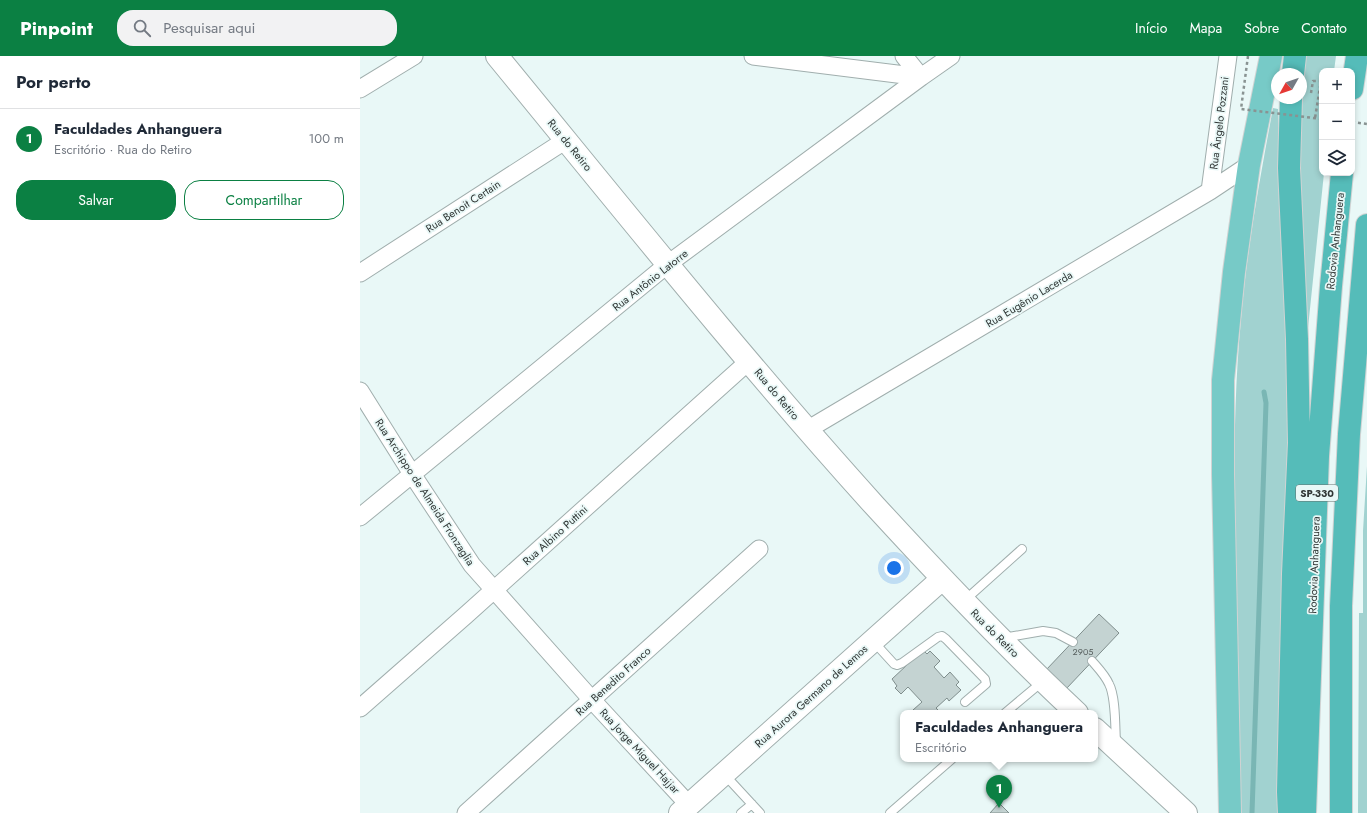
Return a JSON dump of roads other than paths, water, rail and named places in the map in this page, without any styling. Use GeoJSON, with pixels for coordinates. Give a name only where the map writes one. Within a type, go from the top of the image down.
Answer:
{"type":"FeatureCollection","features":[{"type":"Feature","properties":{"kind":"highway"},"geometry":{"type":"LineString","coordinates":[[1230,813],[1223,482],[1223,380],[1234,272],[1249,165],[1271,56]]}},
{"type":"Feature","properties":{"kind":"highway"},"geometry":{"type":"LineString","coordinates":[[1294,68],[1295,56]]}},
{"type":"Feature","properties":{"kind":"highway"},"geometry":{"type":"LineString","coordinates":[[1355,69],[1357,56]]}},
{"type":"Feature","properties":{"kind":"highway"},"geometry":{"type":"LineString","coordinates":[[1289,813],[1288,784],[1292,605],[1299,443],[1289,168],[1291,104]]}},
{"type":"Feature","properties":{"kind":"highway","name":"Rodovia Anhanguera"},"geometry":{"type":"LineString","coordinates":[[1304,813],[1318,456],[1330,286],[1342,176]]}},
{"type":"Feature","properties":{"kind":"highway","name":"SP-330"},"geometry":{"type":"LineString","coordinates":[[1341,813],[1341,606],[1349,434],[1367,225]]}},
{"type":"Feature","properties":{"kind":"main road","name":"Rua do Retiro"},"geometry":{"type":"LineString","coordinates":[[497,56],[807,430],[942,579],[1043,681],[1075,710]]}},
{"type":"Feature","properties":{"kind":"main road","name":"Rua Aurora Germano de Lemos"},"geometry":{"type":"LineString","coordinates":[[685,809],[942,579]]}},
{"type":"Feature","properties":{"kind":"main road"},"geometry":{"type":"LineString","coordinates":[[1098,732],[1186,813]]}},
{"type":"Feature","properties":{"kind":"street"},"geometry":{"type":"LineString","coordinates":[[360,90],[414,56]]}},
{"type":"Feature","properties":{"kind":"street"},"geometry":{"type":"LineString","coordinates":[[753,56],[921,77]]}},
{"type":"Feature","properties":{"kind":"street"},"geometry":{"type":"LineString","coordinates":[[904,56],[921,77]]}},
{"type":"Feature","properties":{"kind":"street","name":"Rua Antônio Latorre"},"geometry":{"type":"LineString","coordinates":[[360,517],[668,264],[951,56]]}},
{"type":"Feature","properties":{"kind":"street","name":"Rua Ângelo Pozzani"},"geometry":{"type":"LineString","coordinates":[[1210,190],[1228,56]]}},
{"type":"Feature","properties":{"kind":"street","name":"Rua Benoit Certain"},"geometry":{"type":"LineString","coordinates":[[360,273],[566,140]]}},
{"type":"Feature","properties":{"kind":"street","name":"Rua Eugênio Lacerda"},"geometry":{"type":"LineString","coordinates":[[807,430],[1210,190],[1249,165]]}},
{"type":"Feature","properties":{"kind":"street","name":"Rua Albino Puttini"},"geometry":{"type":"LineString","coordinates":[[360,708],[749,361]]}},
{"type":"Feature","properties":{"kind":"street","name":"Rua Archippo de Almeida Fronzaglia"},"geometry":{"type":"LineString","coordinates":[[360,391],[412,474],[472,564],[494,590]]}},
{"type":"Feature","properties":{"kind":"street","name":"Rua Benedito Franco"},"geometry":{"type":"LineString","coordinates":[[466,813],[759,549]]}},
{"type":"Feature","properties":{"kind":"street","name":"Rua Jorge Miguel Hajjar"},"geometry":{"type":"LineString","coordinates":[[494,590],[592,700],[685,809]]}},
{"type":"Feature","properties":{"kind":"lane"},"geometry":{"type":"LineString","coordinates":[[964,602],[1022,549]]}},
{"type":"Feature","properties":{"kind":"lane"},"geometry":{"type":"LineString","coordinates":[[1000,638],[1043,631],[1056,633],[1073,642]]}},
{"type":"Feature","properties":{"kind":"lane"},"geometry":{"type":"LineString","coordinates":[[873,640],[894,664],[897,665],[938,637],[942,636],[985,679],[986,684],[966,702]]}},
{"type":"Feature","properties":{"kind":"lane"},"geometry":{"type":"LineString","coordinates":[[1092,661],[1106,678],[1113,694],[1117,749]]}},
{"type":"Feature","properties":{"kind":"lane"},"geometry":{"type":"LineString","coordinates":[[1009,710],[1043,681]]}},
{"type":"Feature","properties":{"kind":"lane"},"geometry":{"type":"LineString","coordinates":[[890,813],[949,762]]}},
{"type":"Feature","properties":{"kind":"lane"},"geometry":{"type":"LineString","coordinates":[[724,774],[760,813]]}},
{"type":"Feature","properties":{"kind":"lane"},"geometry":{"type":"LineString","coordinates":[[741,813],[752,804]]}},
{"type":"Feature","properties":{"kind":"waterway"},"geometry":{"type":"LineString","coordinates":[[1252,813],[1266,403],[1264,392]]}},
{"type":"Feature","properties":{"kind":"place","name":"Faculdades Anhanguera"},"geometry":{"type":"Point","coordinates":[999,808]}}]}
